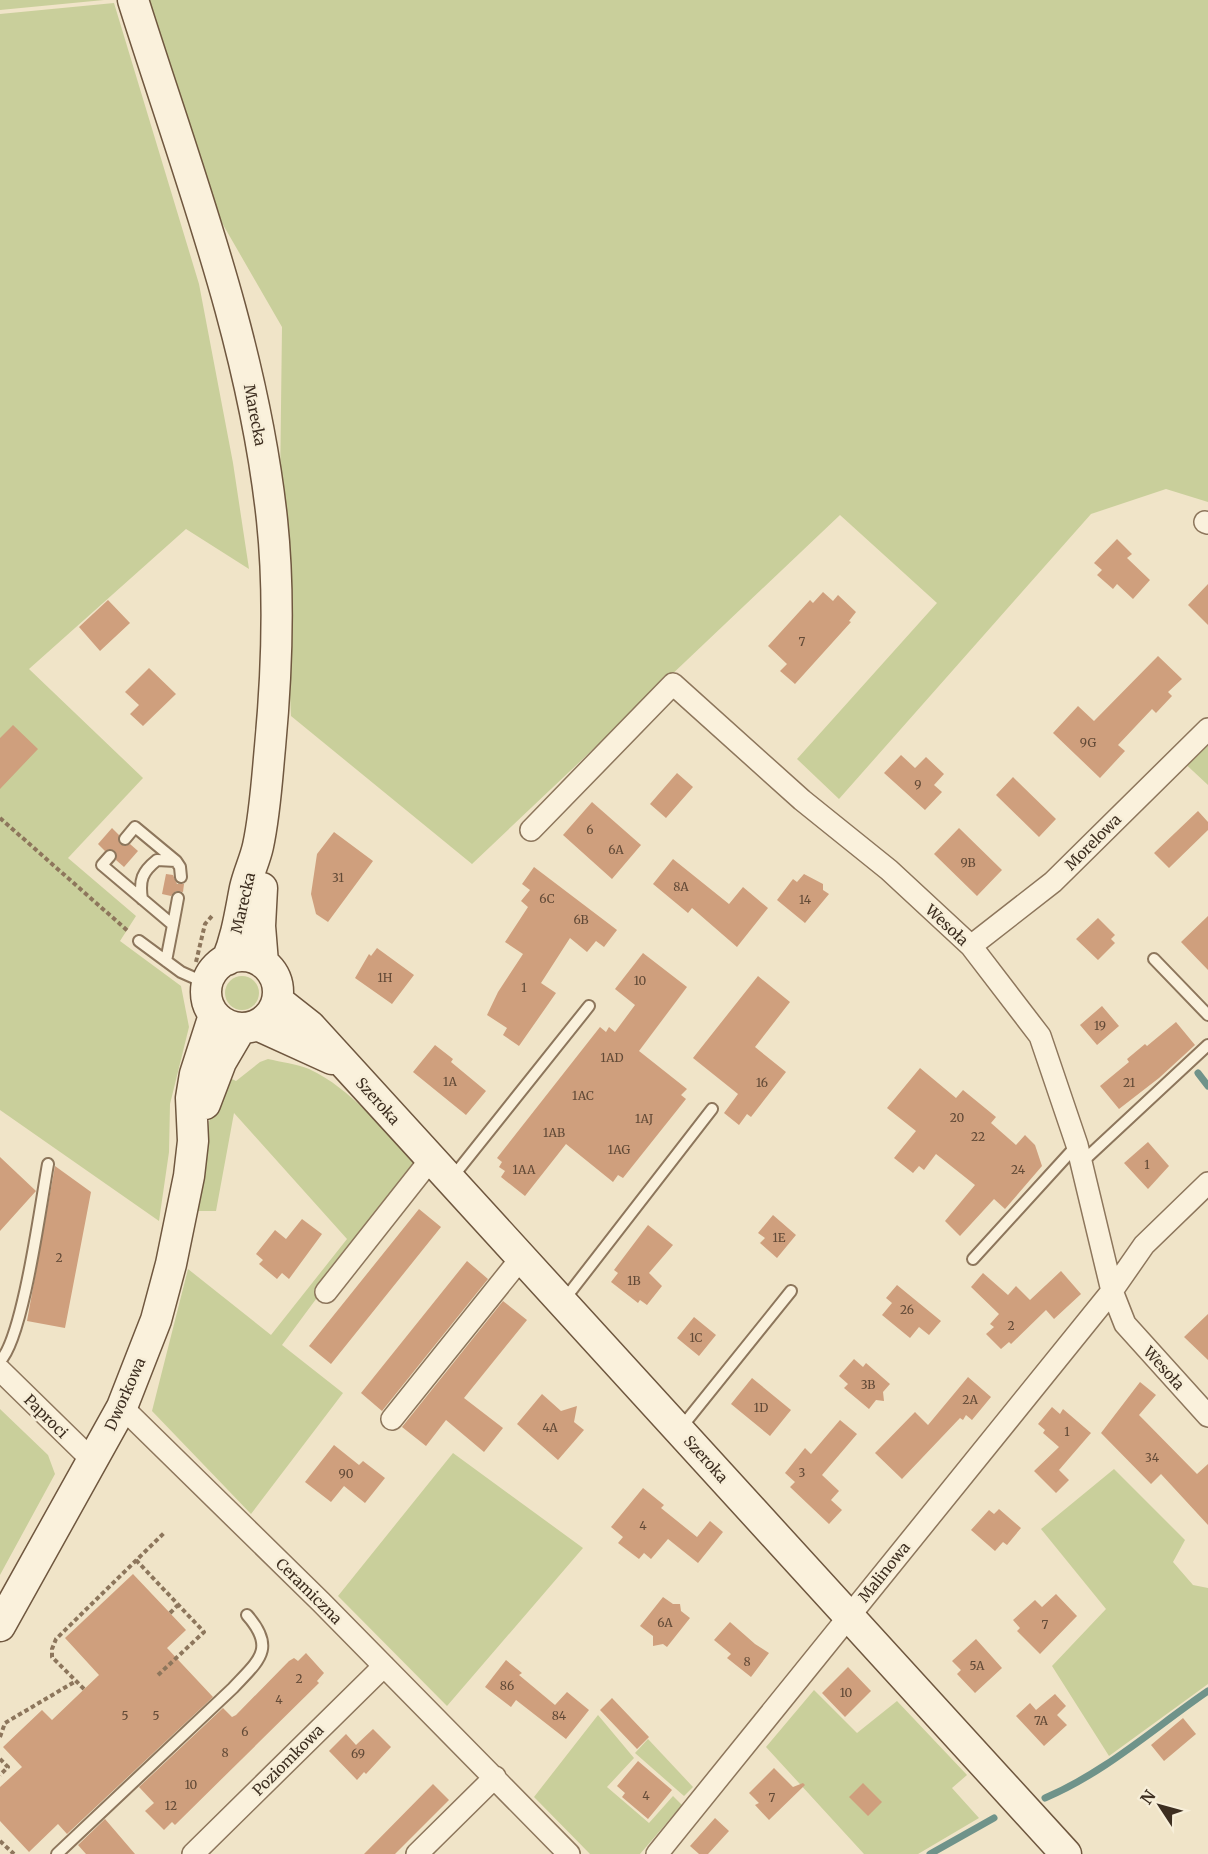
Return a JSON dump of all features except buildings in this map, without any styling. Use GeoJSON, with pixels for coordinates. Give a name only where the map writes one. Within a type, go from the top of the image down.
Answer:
{"type":"FeatureCollection","features":[{"type":"Feature","properties":{"kind":"street","name":"Marecka"},"geometry":{"type":"LineString","coordinates":[[133,0],[234,320],[256,414],[272,519],[277,615],[276,675],[258,845],[263,963]]}},
{"type":"Feature","properties":{"kind":"street","name":"Wesoła"},"geometry":{"type":"LineString","coordinates":[[531,830],[673,684],[802,800],[889,870],[971,946],[1040,1036],[1079,1154],[1112,1291],[1125,1324],[1206,1412]]}},
{"type":"Feature","properties":{"kind":"street","name":"Morelowa"},"geometry":{"type":"LineString","coordinates":[[971,946],[1053,882],[1208,729]]}},
{"type":"Feature","properties":{"kind":"street","name":"Marecka"},"geometry":{"type":"LineString","coordinates":[[227,960],[237,932],[245,886],[258,845]]}},
{"type":"Feature","properties":{"kind":"street"},"geometry":{"type":"LineString","coordinates":[[246,957],[263,963],[274,975],[278,1000],[270,1015],[249,1027],[231,1026],[214,1015],[202,973],[212,974],[227,960],[246,957]]}},
{"type":"Feature","properties":{"kind":"street","name":"Szeroka"},"geometry":{"type":"LineString","coordinates":[[278,1000],[310,1026],[346,1065],[1066,1854]]}},
{"type":"Feature","properties":{"kind":"street","name":"Dworkowa"},"geometry":{"type":"LineString","coordinates":[[0,1626],[122,1407],[156,1320],[171,1264],[189,1176],[193,1141],[191,1098],[195,1074],[214,1015]]}},
{"type":"Feature","properties":{"kind":"street","name":"Szeroka"},"geometry":{"type":"LineString","coordinates":[[249,1027],[346,1065]]}},
{"type":"Feature","properties":{"kind":"street","name":"Dworkowa"},"geometry":{"type":"LineString","coordinates":[[193,1141],[221,1062],[249,1027]]}},
{"type":"Feature","properties":{"kind":"street"},"geometry":{"type":"LineString","coordinates":[[326,1292],[441,1169]]}},
{"type":"Feature","properties":{"kind":"street","name":"Malinowa"},"geometry":{"type":"LineString","coordinates":[[657,1854],[1112,1291],[1144,1245],[1208,1183]]}},
{"type":"Feature","properties":{"kind":"street"},"geometry":{"type":"LineString","coordinates":[[392,1419],[522,1257]]}},
{"type":"Feature","properties":{"kind":"street","name":"Paproci"},"geometry":{"type":"LineString","coordinates":[[0,1371],[93,1461]]}},
{"type":"Feature","properties":{"kind":"street","name":"Ceramiczna"},"geometry":{"type":"LineString","coordinates":[[122,1407],[384,1666],[569,1854]]}},
{"type":"Feature","properties":{"kind":"street","name":"Poziomkowa"},"geometry":{"type":"LineString","coordinates":[[193,1854],[384,1666]]}},
{"type":"Feature","properties":{"kind":"street"},"geometry":{"type":"LineString","coordinates":[[417,1854],[495,1777]]}},
{"type":"Feature","properties":{"kind":"lane"},"geometry":{"type":"LineString","coordinates":[[125,839],[135,827],[176,861],[180,867],[181,878]]}},
{"type":"Feature","properties":{"kind":"lane"},"geometry":{"type":"LineString","coordinates":[[110,856],[102,865],[173,925]]}},
{"type":"Feature","properties":{"kind":"lane"},"geometry":{"type":"LineString","coordinates":[[142,899],[139,882],[146,869],[157,860],[176,861]]}},
{"type":"Feature","properties":{"kind":"lane"},"geometry":{"type":"LineString","coordinates":[[166,961],[178,897]]}},
{"type":"Feature","properties":{"kind":"lane"},"geometry":{"type":"LineString","coordinates":[[138,941],[181,972],[202,973]]}},
{"type":"Feature","properties":{"kind":"lane"},"geometry":{"type":"LineString","coordinates":[[1154,959],[1208,1015]]}},
{"type":"Feature","properties":{"kind":"lane"},"geometry":{"type":"LineString","coordinates":[[441,1169],[589,1006]]}},
{"type":"Feature","properties":{"kind":"lane"},"geometry":{"type":"LineString","coordinates":[[973,1259],[1079,1154],[1208,1045]]}},
{"type":"Feature","properties":{"kind":"lane"},"geometry":{"type":"LineString","coordinates":[[563,1301],[712,1108]]}},
{"type":"Feature","properties":{"kind":"lane"},"geometry":{"type":"LineString","coordinates":[[0,1361],[7,1355],[19,1319],[48,1164]]}},
{"type":"Feature","properties":{"kind":"lane"},"geometry":{"type":"LineString","coordinates":[[680,1430],[791,1291]]}},
{"type":"Feature","properties":{"kind":"lane"},"geometry":{"type":"LineString","coordinates":[[57,1854],[233,1688],[259,1659],[263,1643],[261,1631],[247,1616]]}},
{"type":"Feature","properties":{"kind":"path"},"geometry":{"type":"LineString","coordinates":[[0,818],[138,941]]}},
{"type":"Feature","properties":{"kind":"path"},"geometry":{"type":"LineString","coordinates":[[202,973],[206,924],[212,916]]}},
{"type":"Feature","properties":{"kind":"path"},"geometry":{"type":"LineString","coordinates":[[84,1689],[52,1657],[56,1639],[165,1532]]}},
{"type":"Feature","properties":{"kind":"path"},"geometry":{"type":"LineString","coordinates":[[136,1560],[204,1632],[157,1676]]}},
{"type":"Feature","properties":{"kind":"path"},"geometry":{"type":"LineString","coordinates":[[170,1613],[178,1605]]}},
{"type":"Feature","properties":{"kind":"path"},"geometry":{"type":"LineString","coordinates":[[0,1737],[2,1722],[76,1681]]}},
{"type":"Feature","properties":{"kind":"path"},"geometry":{"type":"LineString","coordinates":[[0,1759],[8,1767],[0,1775]]}},
{"type":"Feature","properties":{"kind":"path"},"geometry":{"type":"LineString","coordinates":[[0,1841],[2,1847],[14,1854]]}},
{"type":"Feature","properties":{"kind":"green space"},"geometry":{"type":"Polygon","coordinates":[[[0,0],[104,0],[0,10],[0,0]]]}},
{"type":"Feature","properties":{"kind":"green space"},"geometry":{"type":"Polygon","coordinates":[[[147,0],[1208,0],[1208,502],[1166,489],[1091,514],[839,799],[797,759],[937,603],[840,515],[472,864],[291,716],[280,487],[282,327],[218,216],[147,0]]]}},
{"type":"Feature","properties":{"kind":"green space"},"geometry":{"type":"Polygon","coordinates":[[[114,3],[199,284],[233,463],[249,569],[186,529],[29,669],[143,778],[68,858],[136,916],[120,941],[181,986],[189,1027],[170,1104],[169,1152],[159,1221],[0,1110],[0,14],[114,3]]]}},
{"type":"Feature","properties":{"kind":"green space"},"geometry":{"type":"Polygon","coordinates":[[[1208,728],[1208,785],[1179,758],[1208,728]]]}},
{"type":"Feature","properties":{"kind":"green space"},"geometry":{"type":"Polygon","coordinates":[[[242,976],[254,981],[259,993],[254,1005],[242,1010],[230,1005],[225,993],[230,981],[242,976]]]}},
{"type":"Feature","properties":{"kind":"green space"},"geometry":{"type":"Polygon","coordinates":[[[268,1059],[294,1064],[325,1077],[367,1112],[416,1164],[282,1345],[343,1393],[251,1514],[152,1411],[188,1269],[271,1335],[347,1239],[234,1113],[216,1211],[196,1211],[209,1122],[224,1075],[236,1081],[260,1062],[268,1059]]]}},
{"type":"Feature","properties":{"kind":"green space"},"geometry":{"type":"Polygon","coordinates":[[[0,1409],[48,1455],[55,1474],[0,1575],[0,1409]]]}},
{"type":"Feature","properties":{"kind":"green space"},"geometry":{"type":"Polygon","coordinates":[[[453,1453],[583,1548],[447,1706],[338,1596],[453,1453]]]}},
{"type":"Feature","properties":{"kind":"green space"},"geometry":{"type":"Polygon","coordinates":[[[1114,1469],[1185,1540],[1173,1562],[1193,1585],[1208,1588],[1208,1684],[1109,1756],[1052,1666],[1106,1609],[1041,1529],[1114,1469]]]}},
{"type":"Feature","properties":{"kind":"green space"},"geometry":{"type":"Polygon","coordinates":[[[814,1690],[857,1733],[897,1701],[967,1775],[952,1788],[979,1818],[918,1854],[864,1854],[766,1747],[814,1690]]]}},
{"type":"Feature","properties":{"kind":"green space"},"geometry":{"type":"Polygon","coordinates":[[[598,1715],[634,1758],[607,1787],[649,1823],[673,1796],[682,1805],[640,1854],[590,1854],[534,1797],[598,1715]]]}},
{"type":"Feature","properties":{"kind":"green space"},"geometry":{"type":"Polygon","coordinates":[[[648,1739],[693,1787],[684,1796],[635,1753],[648,1739]]]}},
{"type":"Feature","properties":{"kind":"waterway"},"geometry":{"type":"LineString","coordinates":[[1198,1073],[1208,1086]]}},
{"type":"Feature","properties":{"kind":"waterway"},"geometry":{"type":"LineString","coordinates":[[1045,1798],[1089,1776],[1208,1691]]}},
{"type":"Feature","properties":{"kind":"waterway"},"geometry":{"type":"LineString","coordinates":[[930,1854],[994,1818]]}}]}
